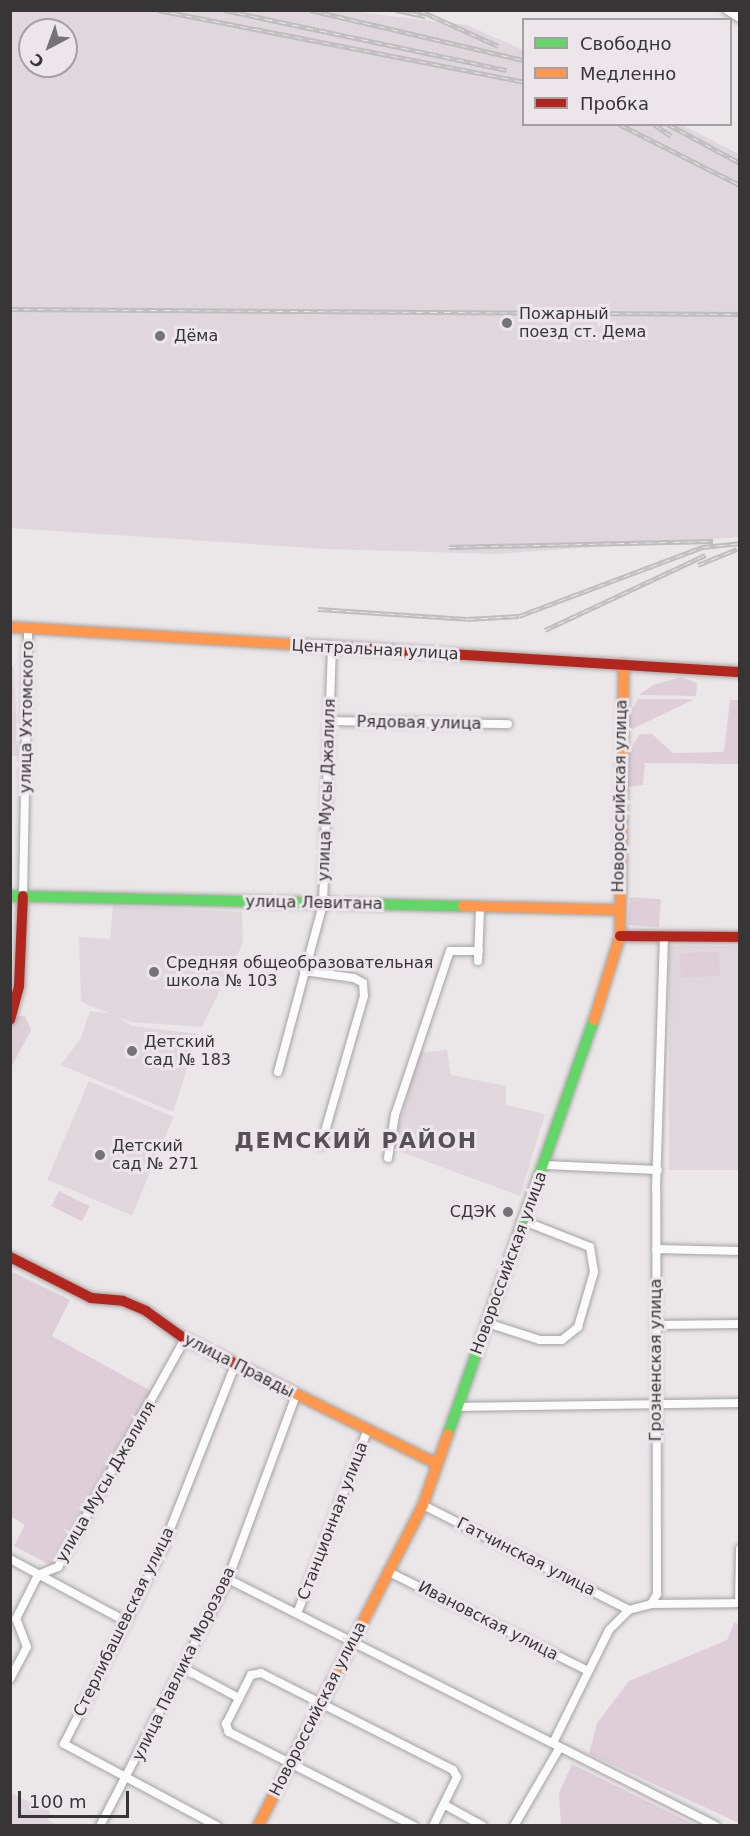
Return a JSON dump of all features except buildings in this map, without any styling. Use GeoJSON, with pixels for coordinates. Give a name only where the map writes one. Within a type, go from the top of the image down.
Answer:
{"type":"FeatureCollection","features":[{"type":"Feature","properties":{"kind":"main road","name":"Центральная улица"},"geometry":{"type":"LineString","coordinates":[[10,627],[740,672]]}},
{"type":"Feature","properties":{"kind":"main road","name":"Новороссийская улица"},"geometry":{"type":"LineString","coordinates":[[258,1826],[423,1504],[595,1025],[620,936],[618,910],[624,664]]}},
{"type":"Feature","properties":{"kind":"main road","name":"улица Левитана"},"geometry":{"type":"LineString","coordinates":[[10,896],[618,910]]}},
{"type":"Feature","properties":{"kind":"main road","name":"улица Ухтомского"},"geometry":{"type":"LineString","coordinates":[[10,1020],[19,986],[23,896]]}},
{"type":"Feature","properties":{"kind":"main road"},"geometry":{"type":"LineString","coordinates":[[620,936],[740,937]]}},
{"type":"Feature","properties":{"kind":"main road","name":"улица Правды"},"geometry":{"type":"LineString","coordinates":[[10,1257],[91,1298],[130,1303],[185,1339],[437,1464]]}},
{"type":"Feature","properties":{"kind":"street"},"geometry":{"type":"LineString","coordinates":[[727,10],[740,18]]}},
{"type":"Feature","properties":{"kind":"street","name":"улица Ухтомского"},"geometry":{"type":"LineString","coordinates":[[23,896],[28,629]]}},
{"type":"Feature","properties":{"kind":"street","name":"улица Мусы Джалиля"},"geometry":{"type":"LineString","coordinates":[[278,1072],[323,904],[332,647]]}},
{"type":"Feature","properties":{"kind":"street","name":"Рядовая улица"},"geometry":{"type":"LineString","coordinates":[[330,721],[508,724]]}},
{"type":"Feature","properties":{"kind":"street"},"geometry":{"type":"LineString","coordinates":[[478,961],[480,908]]}},
{"type":"Feature","properties":{"kind":"street","name":"Грозненская улица"},"geometry":{"type":"LineString","coordinates":[[651,1604],[657,1588],[655,1324],[664,937]]}},
{"type":"Feature","properties":{"kind":"street"},"geometry":{"type":"LineString","coordinates":[[388,1158],[395,1115],[450,951],[478,951]]}},
{"type":"Feature","properties":{"kind":"street"},"geometry":{"type":"LineString","coordinates":[[304,971],[354,978],[363,983],[364,996],[321,1145]]}},
{"type":"Feature","properties":{"kind":"street"},"geometry":{"type":"LineString","coordinates":[[544,1165],[658,1170]]}},
{"type":"Feature","properties":{"kind":"street"},"geometry":{"type":"LineString","coordinates":[[487,1323],[540,1340],[562,1340],[578,1327],[594,1272],[590,1247],[524,1221]]}},
{"type":"Feature","properties":{"kind":"street"},"geometry":{"type":"LineString","coordinates":[[656,1250],[740,1251]]}},
{"type":"Feature","properties":{"kind":"street"},"geometry":{"type":"LineString","coordinates":[[655,1324],[740,1324]]}},
{"type":"Feature","properties":{"kind":"street","name":"улица Мусы Джалиля"},"geometry":{"type":"LineString","coordinates":[[10,1679],[27,1647],[14,1627],[16,1619],[38,1575],[58,1567],[185,1339]]}},
{"type":"Feature","properties":{"kind":"street","name":"Стерлибашевская улица"},"geometry":{"type":"LineString","coordinates":[[125,1779],[64,1744],[163,1547],[235,1365]]}},
{"type":"Feature","properties":{"kind":"street","name":"улица Павлика Морозова"},"geometry":{"type":"LineString","coordinates":[[100,1826],[228,1579],[296,1395]]}},
{"type":"Feature","properties":{"kind":"street"},"geometry":{"type":"LineString","coordinates":[[457,1407],[740,1403]]}},
{"type":"Feature","properties":{"kind":"street","name":"Станционная улица"},"geometry":{"type":"LineString","coordinates":[[298,1611],[367,1431]]}},
{"type":"Feature","properties":{"kind":"street","name":"Гатчинская улица"},"geometry":{"type":"LineString","coordinates":[[423,1504],[629,1610]]}},
{"type":"Feature","properties":{"kind":"street"},"geometry":{"type":"LineString","coordinates":[[514,1826],[556,1745],[588,1671],[609,1630],[629,1610],[651,1604],[739,1603],[740,1548]]}},
{"type":"Feature","properties":{"kind":"street"},"geometry":{"type":"LineString","coordinates":[[10,1559],[125,1621]]}},
{"type":"Feature","properties":{"kind":"street","name":"Ивановская улица"},"geometry":{"type":"LineString","coordinates":[[389,1572],[588,1671]]}},
{"type":"Feature","properties":{"kind":"street"},"geometry":{"type":"LineString","coordinates":[[228,1579],[298,1611],[716,1826]]}},
{"type":"Feature","properties":{"kind":"street"},"geometry":{"type":"LineString","coordinates":[[183,1668],[239,1698]]}},
{"type":"Feature","properties":{"kind":"street"},"geometry":{"type":"LineString","coordinates":[[414,1826],[229,1732],[226,1724],[251,1676],[261,1673],[453,1770],[457,1776],[433,1826]]}},
{"type":"Feature","properties":{"kind":"street"},"geometry":{"type":"LineString","coordinates":[[125,1779],[217,1826]]}},
{"type":"Feature","properties":{"kind":"street"},"geometry":{"type":"LineString","coordinates":[[445,1804],[483,1826]]}},
{"type":"Feature","properties":{"kind":"shaded area"},"geometry":{"type":"Polygon","coordinates":[[[341,10],[467,25],[522,50],[522,126],[684,126],[739,154],[739,537],[495,554],[327,549],[11,528],[11,11],[341,10]]]}},
{"type":"Feature","properties":{"kind":"shaded area"},"geometry":{"type":"Polygon","coordinates":[[[10,666],[14,666],[18,756],[11,756],[10,666]]]}},
{"type":"Feature","properties":{"kind":"shaded area"},"geometry":{"type":"Polygon","coordinates":[[[681,677],[697,683],[696,696],[639,695],[653,685],[681,677]]]}},
{"type":"Feature","properties":{"kind":"shaded area"},"geometry":{"type":"Polygon","coordinates":[[[638,699],[693,700],[632,729],[625,721],[638,699]]]}},
{"type":"Feature","properties":{"kind":"shaded area"},"geometry":{"type":"Polygon","coordinates":[[[730,700],[739,700],[739,764],[645,763],[643,785],[628,787],[627,754],[640,734],[652,734],[673,753],[724,752],[730,700]]]}},
{"type":"Feature","properties":{"kind":"shaded area"},"geometry":{"type":"Polygon","coordinates":[[[630,897],[661,899],[659,927],[628,925],[630,897]]]}},
{"type":"Feature","properties":{"kind":"shaded area","name":"Средняя общеобразовательная школа № 103"},"geometry":{"type":"Polygon","coordinates":[[[113,906],[242,912],[243,943],[202,1027],[131,1022],[81,1002],[79,937],[110,939],[113,906]]]}},
{"type":"Feature","properties":{"kind":"shaded area"},"geometry":{"type":"Polygon","coordinates":[[[669,946],[739,946],[739,1170],[669,1170],[669,946]]]}},
{"type":"Feature","properties":{"kind":"shaded area"},"geometry":{"type":"Polygon","coordinates":[[[719,952],[720,976],[681,977],[680,953],[719,952]]]}},
{"type":"Feature","properties":{"kind":"shaded area","name":"Детский сад № 183"},"geometry":{"type":"Polygon","coordinates":[[[90,1011],[113,1014],[132,1026],[198,1034],[173,1112],[61,1065],[81,1038],[90,1011]]]}},
{"type":"Feature","properties":{"kind":"shaded area"},"geometry":{"type":"Polygon","coordinates":[[[17,1016],[25,1016],[31,1030],[11,1068],[11,1029],[17,1016]]]}},
{"type":"Feature","properties":{"kind":"shaded area"},"geometry":{"type":"Polygon","coordinates":[[[447,1050],[451,1075],[506,1086],[506,1105],[545,1114],[520,1196],[393,1149],[419,1053],[447,1050]]]}},
{"type":"Feature","properties":{"kind":"shaded area","name":"Детский сад № 271"},"geometry":{"type":"Polygon","coordinates":[[[89,1081],[174,1117],[132,1215],[47,1179],[89,1081]]]}},
{"type":"Feature","properties":{"kind":"shaded area"},"geometry":{"type":"Polygon","coordinates":[[[59,1191],[90,1206],[82,1221],[52,1206],[59,1191]]]}},
{"type":"Feature","properties":{"kind":"shaded area"},"geometry":{"type":"Polygon","coordinates":[[[11,1271],[70,1300],[52,1336],[151,1391],[54,1567],[14,1546],[25,1525],[11,1516],[11,1271]]]}},
{"type":"Feature","properties":{"kind":"shaded area"},"geometry":{"type":"Polygon","coordinates":[[[734,1623],[740,1624],[739,1823],[589,1754],[597,1723],[629,1681],[727,1640],[734,1623]]]}},
{"type":"Feature","properties":{"kind":"shaded area"},"geometry":{"type":"Polygon","coordinates":[[[572,1764],[695,1825],[561,1825],[559,1793],[572,1764]]]}},
{"type":"Feature","properties":{"kind":"shaded area"},"geometry":{"type":"Polygon","coordinates":[[[10,1793],[50,1811],[48,1820],[58,1825],[11,1825],[10,1793]]]}},
{"type":"Feature","properties":{"kind":"railway"},"geometry":{"type":"LineString","coordinates":[[158,10],[522,82]]}},
{"type":"Feature","properties":{"kind":"railway"},"geometry":{"type":"LineString","coordinates":[[224,10],[507,70]]}},
{"type":"Feature","properties":{"kind":"railway"},"geometry":{"type":"LineString","coordinates":[[310,10],[522,60]]}},
{"type":"Feature","properties":{"kind":"railway"},"geometry":{"type":"LineString","coordinates":[[396,10],[425,16]]}},
{"type":"Feature","properties":{"kind":"railway"},"geometry":{"type":"LineString","coordinates":[[419,10],[498,46]]}},
{"type":"Feature","properties":{"kind":"railway"},"geometry":{"type":"LineString","coordinates":[[623,126],[740,185]]}},
{"type":"Feature","properties":{"kind":"railway"},"geometry":{"type":"LineString","coordinates":[[657,126],[671,136]]}},
{"type":"Feature","properties":{"kind":"railway"},"geometry":{"type":"LineString","coordinates":[[672,126],[740,163]]}},
{"type":"Feature","properties":{"kind":"railway"},"geometry":{"type":"LineString","coordinates":[[10,309],[740,314]]}},
{"type":"Feature","properties":{"kind":"railway"},"geometry":{"type":"LineString","coordinates":[[449,547],[713,541]]}},
{"type":"Feature","properties":{"kind":"railway"},"geometry":{"type":"LineString","coordinates":[[318,609],[467,619],[519,616],[703,547],[740,543]]}},
{"type":"Feature","properties":{"kind":"railway"},"geometry":{"type":"LineString","coordinates":[[698,565],[737,549]]}},
{"type":"Feature","properties":{"kind":"railway"},"geometry":{"type":"LineString","coordinates":[[545,630],[705,555]]}},
{"type":"Feature","properties":{"kind":"traffic: fast"},"geometry":{"type":"LineString","coordinates":[[10,896],[463,906]]}},
{"type":"Feature","properties":{"kind":"traffic: fast"},"geometry":{"type":"LineString","coordinates":[[448,1434],[594,1020]]}},
{"type":"Feature","properties":{"kind":"traffic: slow"},"geometry":{"type":"LineString","coordinates":[[10,627],[323,646]]}},
{"type":"Feature","properties":{"kind":"traffic: slow"},"geometry":{"type":"LineString","coordinates":[[594,1020],[620,936],[624,664]]}},
{"type":"Feature","properties":{"kind":"traffic: slow"},"geometry":{"type":"LineString","coordinates":[[463,906],[618,910]]}},
{"type":"Feature","properties":{"kind":"traffic: slow"},"geometry":{"type":"LineString","coordinates":[[262,1377],[437,1464]]}},
{"type":"Feature","properties":{"kind":"traffic: slow"},"geometry":{"type":"LineString","coordinates":[[258,1826],[423,1505],[448,1434]]}},
{"type":"Feature","properties":{"kind":"traffic: jam"},"geometry":{"type":"LineString","coordinates":[[323,646],[740,672]]}},
{"type":"Feature","properties":{"kind":"traffic: jam"},"geometry":{"type":"LineString","coordinates":[[10,1020],[19,986],[23,896]]}},
{"type":"Feature","properties":{"kind":"traffic: jam"},"geometry":{"type":"LineString","coordinates":[[620,936],[740,937]]}},
{"type":"Feature","properties":{"kind":"traffic: jam"},"geometry":{"type":"LineString","coordinates":[[10,1257],[91,1298],[123,1301],[146,1311],[185,1339],[262,1377]]}},
{"type":"Feature","properties":{"kind":"place","name":"Пожарный поезд ст. Дема"},"geometry":{"type":"Point","coordinates":[507,323]}},
{"type":"Feature","properties":{"kind":"place","name":"Дёма"},"geometry":{"type":"Point","coordinates":[160,336]}},
{"type":"Feature","properties":{"kind":"place","name":"Средняя общеобразовательная школа № 103"},"geometry":{"type":"Point","coordinates":[154,972]}},
{"type":"Feature","properties":{"kind":"place","name":"Детский сад № 183"},"geometry":{"type":"Point","coordinates":[132,1051]}},
{"type":"Feature","properties":{"kind":"place","name":"Детский сад № 271"},"geometry":{"type":"Point","coordinates":[100,1155]}},
{"type":"Feature","properties":{"kind":"place","name":"СДЭК"},"geometry":{"type":"Point","coordinates":[508,1212]}},
{"type":"Feature","properties":{"kind":"district","name":"ДЕМСКИЙ РАЙОН"},"geometry":{"type":"Point","coordinates":[356,1141]}}]}
